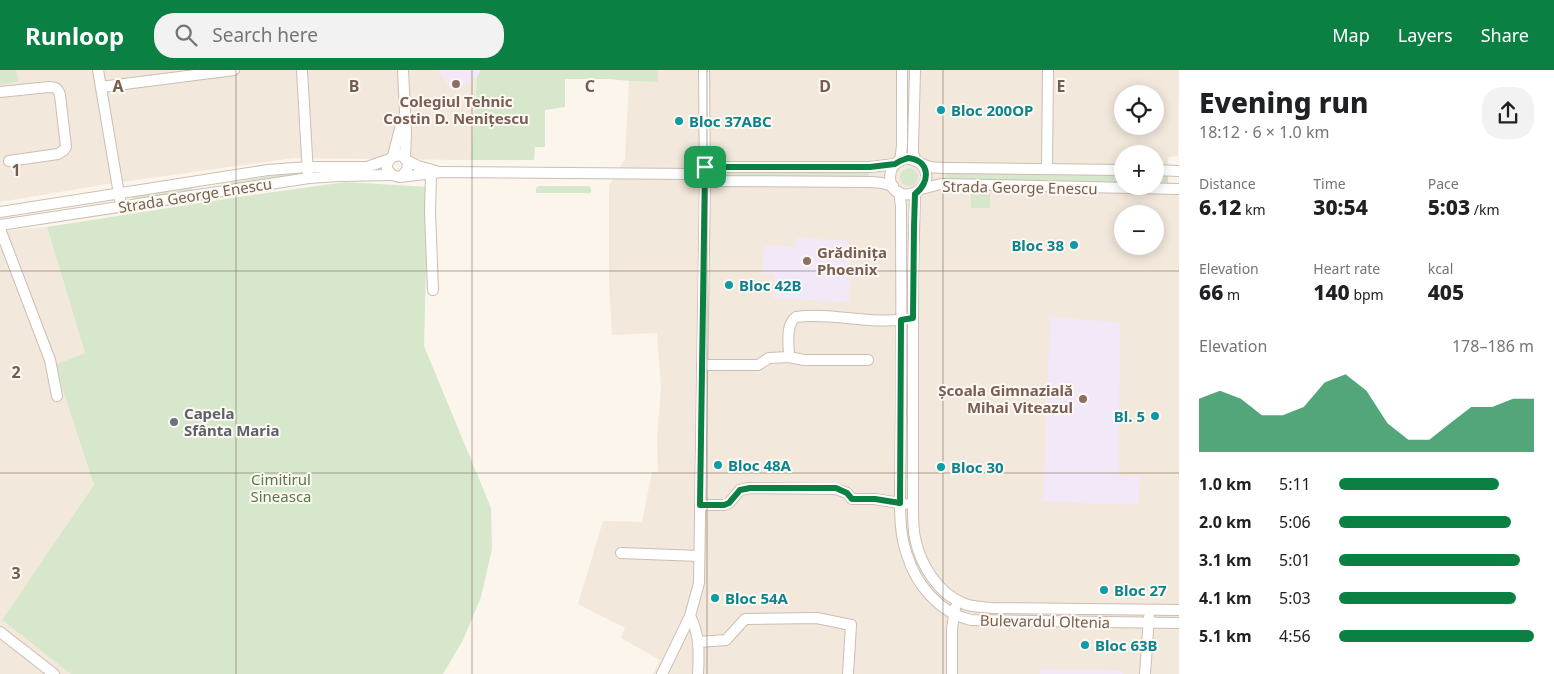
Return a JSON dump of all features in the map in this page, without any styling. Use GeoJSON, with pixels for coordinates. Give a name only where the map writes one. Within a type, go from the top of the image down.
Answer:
{"type":"FeatureCollection","features":[{"type":"Feature","properties":{"kind":"street"},"geometry":{"type":"LineString","coordinates":[[98,70],[121,206]]}},
{"type":"Feature","properties":{"kind":"street"},"geometry":{"type":"LineString","coordinates":[[101,87],[234,70]]}},
{"type":"Feature","properties":{"kind":"street"},"geometry":{"type":"LineString","coordinates":[[302,70],[309,178]]}},
{"type":"Feature","properties":{"kind":"street"},"geometry":{"type":"LineString","coordinates":[[403,70],[406,159],[408,163],[407,170],[397,175],[389,172],[387,165],[392,158],[404,116]]}},
{"type":"Feature","properties":{"kind":"street"},"geometry":{"type":"LineString","coordinates":[[662,674],[690,616],[699,583],[705,181],[704,70]]}},
{"type":"Feature","properties":{"kind":"street"},"geometry":{"type":"LineString","coordinates":[[896,189],[890,174],[897,162],[902,146],[902,70]]}},
{"type":"Feature","properties":{"kind":"street"},"geometry":{"type":"LineString","coordinates":[[915,70],[913,146],[914,154],[926,174],[926,182],[918,191],[906,195],[882,183],[870,182],[705,181],[695,174],[705,167],[870,167],[908,158],[918,162]]}},
{"type":"Feature","properties":{"kind":"street"},"geometry":{"type":"LineString","coordinates":[[1047,168],[1048,70]]}},
{"type":"Feature","properties":{"kind":"street"},"geometry":{"type":"LineString","coordinates":[[0,92],[55,87],[59,90],[60,95],[66,147],[64,150],[58,154],[9,161]]}},
{"type":"Feature","properties":{"kind":"street"},"geometry":{"type":"LineString","coordinates":[[392,158],[400,156],[406,159]]}},
{"type":"Feature","properties":{"kind":"street","name":"Strada George Enescu"},"geometry":{"type":"LineString","coordinates":[[0,212],[268,170],[308,167],[367,167],[392,158]]}},
{"type":"Feature","properties":{"kind":"street","name":"Strada George Enescu"},"geometry":{"type":"LineString","coordinates":[[406,159],[418,166],[442,172]]}},
{"type":"Feature","properties":{"kind":"street","name":"Strada George Enescu"},"geometry":{"type":"LineString","coordinates":[[918,162],[931,167],[950,168],[1114,170]]}},
{"type":"Feature","properties":{"kind":"street"},"geometry":{"type":"LineString","coordinates":[[1164,170],[1179,171]]}},
{"type":"Feature","properties":{"kind":"street","name":"Strada George Enescu"},"geometry":{"type":"LineString","coordinates":[[0,225],[309,178],[431,174],[442,172],[695,174]]}},
{"type":"Feature","properties":{"kind":"street"},"geometry":{"type":"LineString","coordinates":[[431,174],[430,212],[433,290]]}},
{"type":"Feature","properties":{"kind":"street","name":"Strada George Enescu"},"geometry":{"type":"LineString","coordinates":[[918,191],[941,184],[1179,189]]}},
{"type":"Feature","properties":{"kind":"street","name":"Bulevardul Oltenia"},"geometry":{"type":"LineString","coordinates":[[896,189],[901,206],[901,531],[911,566],[927,592],[953,613],[961,617],[983,621],[1179,623]]}},
{"type":"Feature","properties":{"kind":"street","name":"Bulevardul Oltenia"},"geometry":{"type":"LineString","coordinates":[[918,191],[914,227],[914,535],[920,556],[932,578],[941,588],[957,600],[978,607],[1179,610]]}},
{"type":"Feature","properties":{"kind":"street"},"geometry":{"type":"LineString","coordinates":[[0,229],[50,360],[57,396]]}},
{"type":"Feature","properties":{"kind":"street"},"geometry":{"type":"LineString","coordinates":[[789,358],[789,327],[792,320],[796,317],[883,321],[913,318]]}},
{"type":"Feature","properties":{"kind":"street"},"geometry":{"type":"LineString","coordinates":[[702,365],[758,365],[769,358],[868,360]]}},
{"type":"Feature","properties":{"kind":"street"},"geometry":{"type":"LineString","coordinates":[[700,505],[724,505],[729,503],[740,490],[776,487],[836,488],[847,493],[852,499],[875,499],[913,506]]}},
{"type":"Feature","properties":{"kind":"street"},"geometry":{"type":"LineString","coordinates":[[620,554],[699,556]]}},
{"type":"Feature","properties":{"kind":"street"},"geometry":{"type":"LineString","coordinates":[[952,674],[953,613],[957,600]]}},
{"type":"Feature","properties":{"kind":"street"},"geometry":{"type":"LineString","coordinates":[[1145,674],[1149,611]]}},
{"type":"Feature","properties":{"kind":"street"},"geometry":{"type":"LineString","coordinates":[[690,616],[699,642],[698,674]]}},
{"type":"Feature","properties":{"kind":"street"},"geometry":{"type":"LineString","coordinates":[[699,642],[726,640],[745,619],[816,618],[851,625],[848,674]]}},
{"type":"Feature","properties":{"kind":"street"},"geometry":{"type":"LineString","coordinates":[[0,632],[54,674]]}},
{"type":"Feature","properties":{"kind":"shaded area"},"geometry":{"type":"Polygon","coordinates":[[[0,70],[438,70],[452,91],[477,77],[471,160],[294,158],[107,184],[0,202],[0,70]]]}},
{"type":"Feature","properties":{"kind":"shaded area","name":"Colegiul Tehnic Costin D. Nenițescu"},"geometry":{"type":"Polygon","coordinates":[[[438,70],[481,70],[477,77],[452,91],[438,70]]]}},
{"type":"Feature","properties":{"kind":"shaded area"},"geometry":{"type":"Polygon","coordinates":[[[657,70],[1179,70],[1178,156],[1168,157],[1167,191],[1179,192],[1179,674],[653,674],[660,660],[621,638],[625,628],[578,604],[603,521],[642,522],[652,472],[658,472],[657,438],[661,388],[657,333],[612,335],[609,282],[609,186],[625,159],[629,81],[657,82],[657,70]]]}},
{"type":"Feature","properties":{"kind":"shaded area"},"geometry":{"type":"Polygon","coordinates":[[[47,227],[85,353],[56,365],[94,485],[2,620],[71,674],[0,674],[0,231],[47,227]]]}},
{"type":"Feature","properties":{"kind":"shaded area","name":"Grădinița Phoenix"},"geometry":{"type":"Polygon","coordinates":[[[796,238],[844,240],[848,242],[851,247],[849,302],[773,298],[774,274],[762,274],[764,246],[796,247],[796,238]]]}},
{"type":"Feature","properties":{"kind":"shaded area","name":"Școala Gimnazială Mihai Viteazul"},"geometry":{"type":"Polygon","coordinates":[[[1050,317],[1120,322],[1119,476],[1140,477],[1138,505],[1043,502],[1050,317]]]}},
{"type":"Feature","properties":{"kind":"shaded area"},"geometry":{"type":"Polygon","coordinates":[[[1040,669],[1123,671],[1123,674],[1040,674],[1040,669]]]}},
{"type":"Feature","properties":{"kind":"green space"},"geometry":{"type":"Polygon","coordinates":[[[0,70],[16,70],[19,81],[0,85],[0,70]]]}},
{"type":"Feature","properties":{"kind":"green space"},"geometry":{"type":"Polygon","coordinates":[[[481,70],[657,70],[658,82],[565,79],[565,107],[545,110],[545,147],[535,147],[534,160],[471,160],[477,77],[481,70]]]}},
{"type":"Feature","properties":{"kind":"green space"},"geometry":{"type":"Polygon","coordinates":[[[724,168],[869,169],[869,181],[724,179],[724,168]]]}},
{"type":"Feature","properties":{"kind":"green space"},"geometry":{"type":"Polygon","coordinates":[[[909,168],[915,171],[918,177],[915,183],[909,186],[903,183],[900,177],[903,171],[909,168]]]}},
{"type":"Feature","properties":{"kind":"green space"},"geometry":{"type":"Polygon","coordinates":[[[945,170],[1114,173],[1114,185],[945,181],[945,170]]]}},
{"type":"Feature","properties":{"kind":"green space"},"geometry":{"type":"Polygon","coordinates":[[[295,172],[297,174],[295,176],[221,186],[222,184],[295,172]]]}},
{"type":"Feature","properties":{"kind":"green space"},"geometry":{"type":"Polygon","coordinates":[[[1164,173],[1168,173],[1168,186],[1164,186],[1164,173]]]}},
{"type":"Feature","properties":{"kind":"green space","name":"Cimitirul Sineasca"},"geometry":{"type":"Polygon","coordinates":[[[346,182],[428,187],[424,346],[491,508],[492,549],[481,597],[463,640],[443,674],[71,674],[2,620],[94,485],[55,365],[85,353],[47,227],[346,182]]]}},
{"type":"Feature","properties":{"kind":"green space"},"geometry":{"type":"Polygon","coordinates":[[[539,186],[588,186],[591,188],[591,193],[536,193],[536,188],[539,186]]]}},
{"type":"Feature","properties":{"kind":"green space"},"geometry":{"type":"Polygon","coordinates":[[[190,187],[194,190],[192,192],[135,200],[132,198],[134,196],[190,187]]]}},
{"type":"Feature","properties":{"kind":"green space"},"geometry":{"type":"Polygon","coordinates":[[[971,194],[990,194],[990,208],[971,208],[971,194]]]}},
{"type":"Feature","properties":{"kind":"place","name":"Colegiul Tehnic Costin D. Nenițescu"},"geometry":{"type":"Point","coordinates":[456,84]}},
{"type":"Feature","properties":{"kind":"place","name":"Bloc 200OP"},"geometry":{"type":"Point","coordinates":[941,110]}},
{"type":"Feature","properties":{"kind":"place","name":"Bloc 37ABC"},"geometry":{"type":"Point","coordinates":[679,121]}},
{"type":"Feature","properties":{"kind":"place","name":"Bloc 38"},"geometry":{"type":"Point","coordinates":[1074,245]}},
{"type":"Feature","properties":{"kind":"place","name":"Grădinița Phoenix"},"geometry":{"type":"Point","coordinates":[807,261]}},
{"type":"Feature","properties":{"kind":"place","name":"Bloc 42B"},"geometry":{"type":"Point","coordinates":[729,285]}},
{"type":"Feature","properties":{"kind":"place","name":"Școala Gimnazială Mihai Viteazul"},"geometry":{"type":"Point","coordinates":[1083,399]}},
{"type":"Feature","properties":{"kind":"place","name":"Bl. 5"},"geometry":{"type":"Point","coordinates":[1155,416]}},
{"type":"Feature","properties":{"kind":"place","name":"Capela Sfânta Maria"},"geometry":{"type":"Point","coordinates":[174,422]}},
{"type":"Feature","properties":{"kind":"place","name":"Bloc 48A"},"geometry":{"type":"Point","coordinates":[718,465]}},
{"type":"Feature","properties":{"kind":"place","name":"Bloc 30"},"geometry":{"type":"Point","coordinates":[941,467]}},
{"type":"Feature","properties":{"kind":"place","name":"Bloc 27"},"geometry":{"type":"Point","coordinates":[1104,590]}},
{"type":"Feature","properties":{"kind":"place","name":"Bloc 54A"},"geometry":{"type":"Point","coordinates":[715,598]}},
{"type":"Feature","properties":{"kind":"place","name":"Bloc 63B"},"geometry":{"type":"Point","coordinates":[1085,645]}},
{"type":"Feature","properties":{"kind":"route"},"geometry":{"type":"LineString","coordinates":[[908,158],[916,160],[923,166],[926,182],[922,189],[915,194],[913,318],[901,320],[900,503],[875,499],[852,499],[847,493],[836,488],[776,487],[740,490],[729,503],[724,505],[700,505],[705,167],[870,167],[895,164],[908,158]]}}]}
